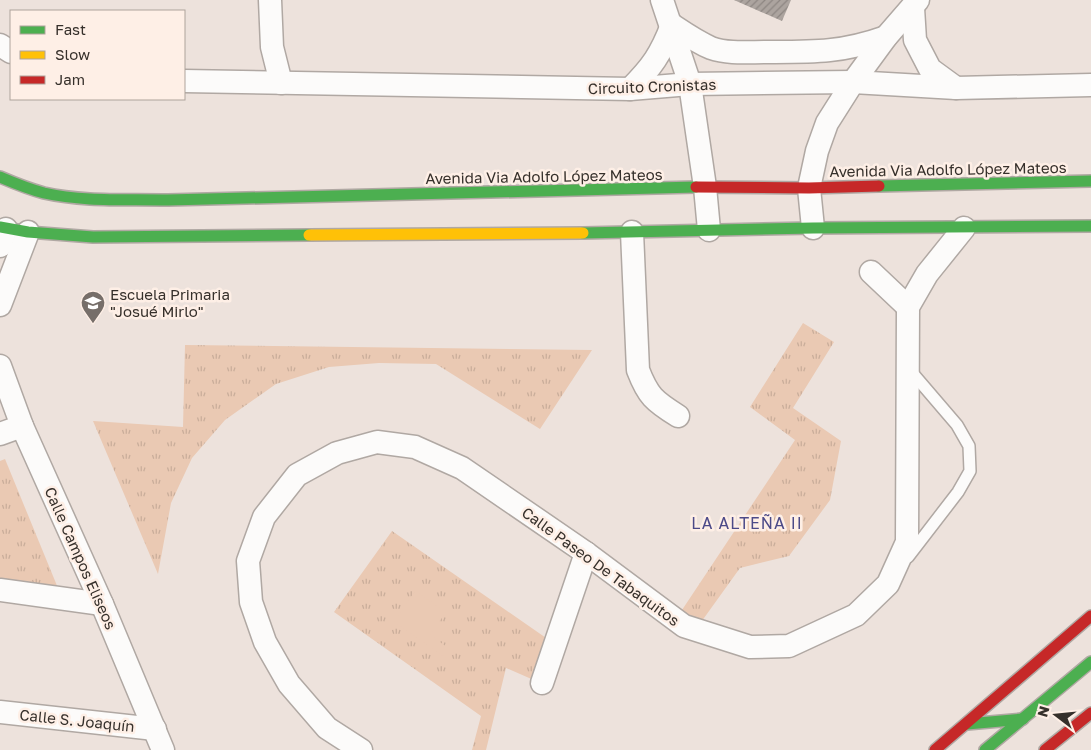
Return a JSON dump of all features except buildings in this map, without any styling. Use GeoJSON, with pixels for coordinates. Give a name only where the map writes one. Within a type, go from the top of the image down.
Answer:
{"type":"FeatureCollection","features":[{"type":"Feature","properties":{"kind":"main road","name":"Avenida Via Adolfo López Mateos"},"geometry":{"type":"LineString","coordinates":[[0,177],[50,194],[168,200],[705,187],[809,188],[1091,181]]}},
{"type":"Feature","properties":{"kind":"main road"},"geometry":{"type":"LineString","coordinates":[[9,233],[156,238],[813,228],[1091,226]]}},
{"type":"Feature","properties":{"kind":"main road"},"geometry":{"type":"LineString","coordinates":[[935,750],[1091,616]]}},
{"type":"Feature","properties":{"kind":"main road"},"geometry":{"type":"LineString","coordinates":[[986,750],[1091,662]]}},
{"type":"Feature","properties":{"kind":"main road"},"geometry":{"type":"LineString","coordinates":[[1045,750],[1091,713]]}},
{"type":"Feature","properties":{"kind":"main road"},"geometry":{"type":"LineString","coordinates":[[967,724],[1023,719]]}},
{"type":"Feature","properties":{"kind":"street"},"geometry":{"type":"LineString","coordinates":[[270,0],[272,47],[281,83]]}},
{"type":"Feature","properties":{"kind":"street"},"geometry":{"type":"LineString","coordinates":[[662,0],[672,25],[690,84],[705,187],[709,230]]}},
{"type":"Feature","properties":{"kind":"street"},"geometry":{"type":"LineString","coordinates":[[813,228],[809,188],[817,151],[827,124],[853,82],[886,37],[915,4]]}},
{"type":"Feature","properties":{"kind":"street"},"geometry":{"type":"LineString","coordinates":[[915,4],[915,40],[930,68],[956,88]]}},
{"type":"Feature","properties":{"kind":"street"},"geometry":{"type":"LineString","coordinates":[[672,25],[713,49],[734,52],[821,52],[858,46],[886,37]]}},
{"type":"Feature","properties":{"kind":"street"},"geometry":{"type":"LineString","coordinates":[[630,90],[648,71],[662,50],[672,25]]}},
{"type":"Feature","properties":{"kind":"street","name":"Circuito Cronistas"},"geometry":{"type":"LineString","coordinates":[[185,81],[630,90],[690,84],[853,82],[956,88],[1091,85]]}},
{"type":"Feature","properties":{"kind":"street","name":"Calle Paseo De Tabaquitos"},"geometry":{"type":"LineString","coordinates":[[361,750],[327,728],[289,684],[265,642],[251,602],[248,561],[264,517],[298,475],[337,453],[377,442],[415,447],[462,468],[586,553],[684,626],[750,647],[789,646],[856,616],[888,584],[907,542],[908,307],[927,274],[964,228]]}},
{"type":"Feature","properties":{"kind":"street"},"geometry":{"type":"LineString","coordinates":[[632,232],[638,370],[645,388],[657,403],[678,416]]}},
{"type":"Feature","properties":{"kind":"street"},"geometry":{"type":"LineString","coordinates":[[0,305],[9,233]]}},
{"type":"Feature","properties":{"kind":"street"},"geometry":{"type":"LineString","coordinates":[[871,272],[908,307]]}},
{"type":"Feature","properties":{"kind":"street","name":"Calle Campos Eliseos"},"geometry":{"type":"LineString","coordinates":[[0,366],[10,430]]}},
{"type":"Feature","properties":{"kind":"street","name":"Calle Campos Eliseos"},"geometry":{"type":"LineString","coordinates":[[0,408],[94,603],[149,735],[163,750]]}},
{"type":"Feature","properties":{"kind":"street"},"geometry":{"type":"LineString","coordinates":[[542,683],[586,553]]}},
{"type":"Feature","properties":{"kind":"street"},"geometry":{"type":"LineString","coordinates":[[0,590],[94,603]]}},
{"type":"Feature","properties":{"kind":"street","name":"Calle S. Joaquín"},"geometry":{"type":"LineString","coordinates":[[0,712],[149,735]]}},
{"type":"Feature","properties":{"kind":"lane"},"geometry":{"type":"LineString","coordinates":[[888,584],[958,492],[970,471],[969,446],[957,425],[908,367]]}},
{"type":"Feature","properties":{"kind":"green space"},"geometry":{"type":"Polygon","coordinates":[[[803,323],[834,342],[793,408],[841,441],[830,500],[789,556],[740,568],[699,625],[678,616],[795,440],[750,407],[803,323]]]}},
{"type":"Feature","properties":{"kind":"green space"},"geometry":{"type":"Polygon","coordinates":[[[185,345],[592,350],[540,429],[436,364],[379,363],[329,367],[276,384],[225,420],[192,458],[171,503],[158,574],[93,421],[183,427],[185,345]]]}},
{"type":"Feature","properties":{"kind":"green space"},"geometry":{"type":"Polygon","coordinates":[[[5,459],[60,593],[0,587],[0,461],[5,459]]]}},
{"type":"Feature","properties":{"kind":"green space"},"geometry":{"type":"Polygon","coordinates":[[[392,531],[549,640],[536,681],[506,668],[486,750],[472,750],[481,716],[334,612],[392,531]]]}},
{"type":"Feature","properties":{"kind":"green space"},"geometry":{"type":"Polygon","coordinates":[[[415,591],[446,612],[430,635],[454,652],[449,660],[394,622],[415,591]]]}},
{"type":"Feature","properties":{"kind":"traffic: fast"},"geometry":{"type":"LineString","coordinates":[[0,177],[44,193],[74,198],[106,200],[696,187]]}},
{"type":"Feature","properties":{"kind":"traffic: fast"},"geometry":{"type":"LineString","coordinates":[[879,186],[1091,181]]}},
{"type":"Feature","properties":{"kind":"traffic: fast"},"geometry":{"type":"LineString","coordinates":[[583,233],[813,228],[1091,226]]}},
{"type":"Feature","properties":{"kind":"traffic: fast"},"geometry":{"type":"LineString","coordinates":[[0,227],[28,232],[93,237],[309,235]]}},
{"type":"Feature","properties":{"kind":"traffic: fast"},"geometry":{"type":"LineString","coordinates":[[985,750],[1091,662]]}},
{"type":"Feature","properties":{"kind":"traffic: fast"},"geometry":{"type":"LineString","coordinates":[[967,724],[1023,719]]}},
{"type":"Feature","properties":{"kind":"traffic: slow"},"geometry":{"type":"LineString","coordinates":[[309,235],[583,233]]}},
{"type":"Feature","properties":{"kind":"traffic: jam"},"geometry":{"type":"LineString","coordinates":[[696,187],[809,188],[879,186]]}},
{"type":"Feature","properties":{"kind":"traffic: jam"},"geometry":{"type":"LineString","coordinates":[[935,750],[1091,616]]}},
{"type":"Feature","properties":{"kind":"traffic: jam"},"geometry":{"type":"LineString","coordinates":[[1045,750],[1091,713]]}},
{"type":"Feature","properties":{"kind":"place","name":"Escuela Primaria \"Josué Mirlo\""},"geometry":{"type":"Point","coordinates":[93,324]}},
{"type":"Feature","properties":{"kind":"district","name":"LA ALTEÑA II"},"geometry":{"type":"Point","coordinates":[747,523]}}]}
